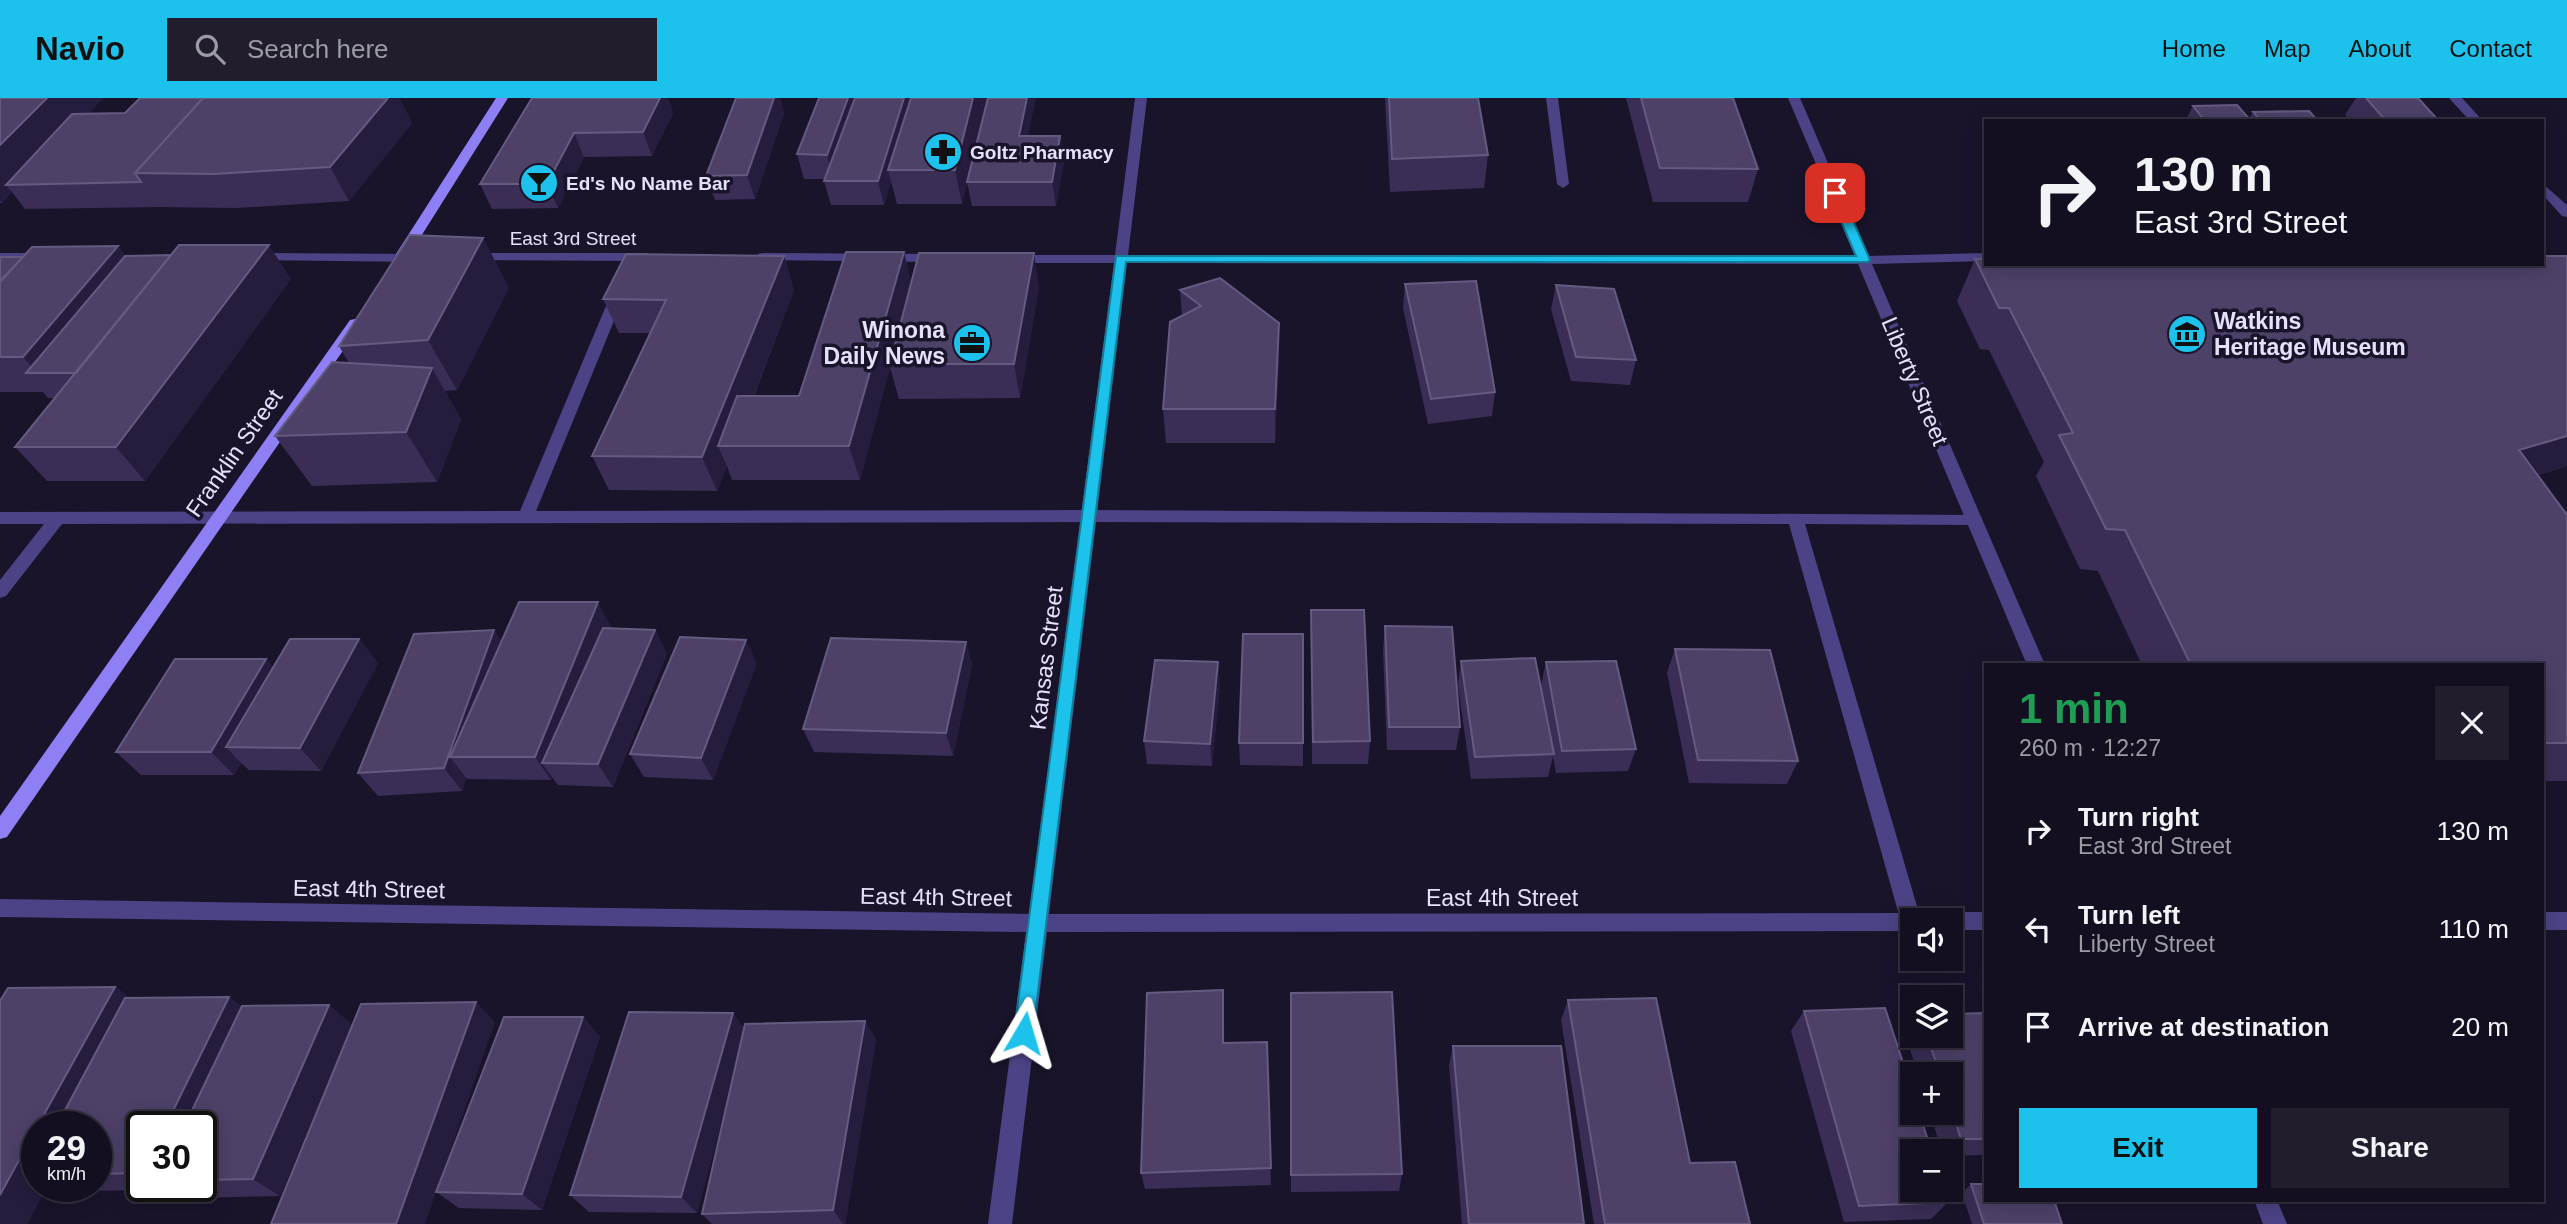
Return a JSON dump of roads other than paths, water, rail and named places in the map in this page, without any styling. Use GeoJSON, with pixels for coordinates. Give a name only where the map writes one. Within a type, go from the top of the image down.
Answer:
{"type":"FeatureCollection","features":[{"type":"Feature","properties":{"kind":"street"},"geometry":{"type":"LineString","coordinates":[[396,263],[502,98]]}},
{"type":"Feature","properties":{"kind":"street","name":"Kansas Street"},"geometry":{"type":"LineString","coordinates":[[1000,1224],[1141,98]]}},
{"type":"Feature","properties":{"kind":"street"},"geometry":{"type":"LineString","coordinates":[[1552,98],[1563,184]]}},
{"type":"Feature","properties":{"kind":"street","name":"Liberty Street"},"geometry":{"type":"LineString","coordinates":[[1794,98],[2035,663]]}},
{"type":"Feature","properties":{"kind":"street"},"geometry":{"type":"LineString","coordinates":[[2455,98],[2475,119]]}},
{"type":"Feature","properties":{"kind":"street"},"geometry":{"type":"LineString","coordinates":[[2544,189],[2567,213]]}},
{"type":"Feature","properties":{"kind":"street"},"geometry":{"type":"LineString","coordinates":[[0,257],[56,257]]}},
{"type":"Feature","properties":{"kind":"street","name":"East 3rd Street"},"geometry":{"type":"LineString","coordinates":[[238,257],[396,263],[449,257],[628,269],[661,257]]}},
{"type":"Feature","properties":{"kind":"street"},"geometry":{"type":"LineString","coordinates":[[743,257],[962,258]]}},
{"type":"Feature","properties":{"kind":"street"},"geometry":{"type":"LineString","coordinates":[[1003,258],[1864,260],[1984,257]]}},
{"type":"Feature","properties":{"kind":"street"},"geometry":{"type":"LineString","coordinates":[[526,517],[628,269]]}},
{"type":"Feature","properties":{"kind":"street","name":"Franklin Street"},"geometry":{"type":"LineString","coordinates":[[0,831],[361,314]]}},
{"type":"Feature","properties":{"kind":"street"},"geometry":{"type":"LineString","coordinates":[[0,518],[1088,516],[1974,519]]}},
{"type":"Feature","properties":{"kind":"street"},"geometry":{"type":"LineString","coordinates":[[1795,518],[1908,908]]}},
{"type":"Feature","properties":{"kind":"street"},"geometry":{"type":"LineString","coordinates":[[0,592],[57,519]]}},
{"type":"Feature","properties":{"kind":"street","name":"East 4th Street"},"geometry":{"type":"LineString","coordinates":[[0,908],[1037,923],[1900,922]]}},
{"type":"Feature","properties":{"kind":"street"},"geometry":{"type":"LineString","coordinates":[[1963,921],[1984,921]]}},
{"type":"Feature","properties":{"kind":"street"},"geometry":{"type":"LineString","coordinates":[[2544,921],[2567,921]]}},
{"type":"Feature","properties":{"kind":"street"},"geometry":{"type":"LineString","coordinates":[[2265,1202],[2275,1224]]}},
{"type":"Feature","properties":{"kind":"place","name":"Goltz Pharmacy"},"geometry":{"type":"Point","coordinates":[943,152]}},
{"type":"Feature","properties":{"kind":"place","name":"Ed's No Name Bar"},"geometry":{"type":"Point","coordinates":[539,183]}},
{"type":"Feature","properties":{"kind":"place","name":"Watkins Heritage Museum"},"geometry":{"type":"Point","coordinates":[2187,334]}},
{"type":"Feature","properties":{"kind":"place","name":"Winona Daily News"},"geometry":{"type":"Point","coordinates":[972,343]}}]}
